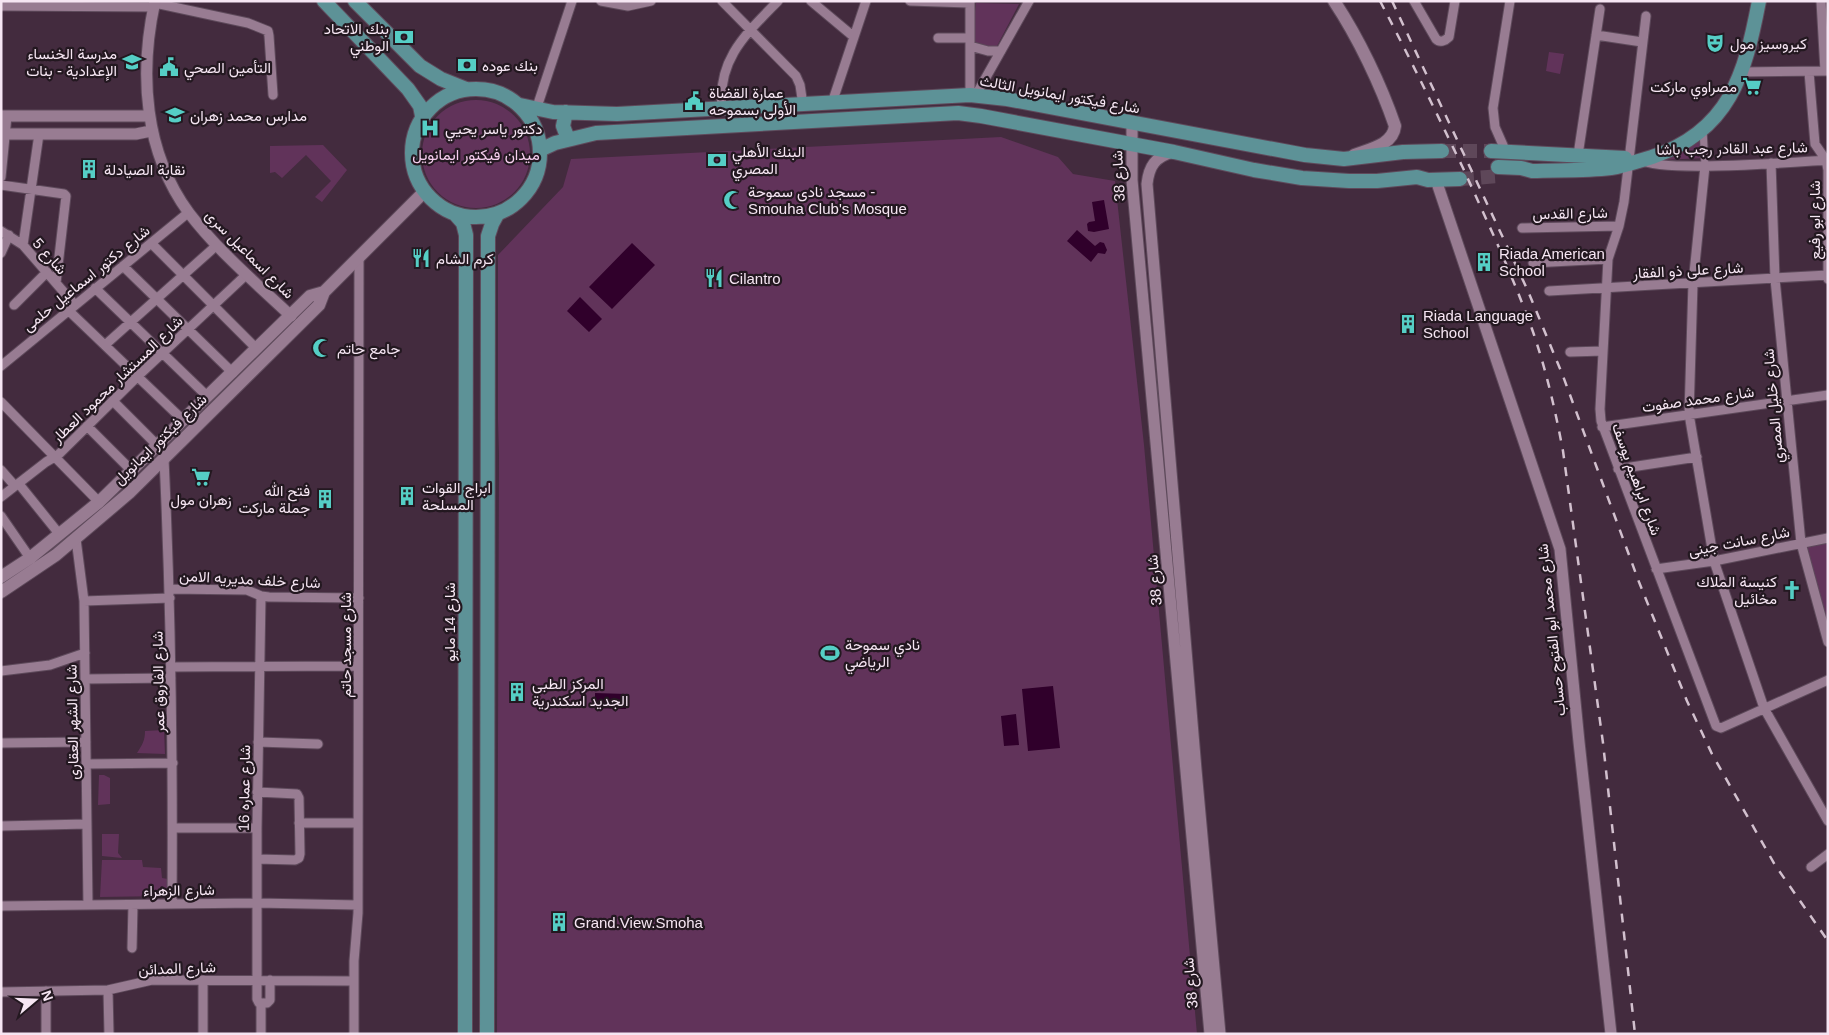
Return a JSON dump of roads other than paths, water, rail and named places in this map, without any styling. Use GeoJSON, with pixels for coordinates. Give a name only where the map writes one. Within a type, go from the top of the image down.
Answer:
{"type":"FeatureCollection","features":[{"type":"Feature","properties":{"kind":"main road"},"geometry":{"type":"LineString","coordinates":[[324,1],[398,78],[417,101],[422,116]]}},
{"type":"Feature","properties":{"kind":"main road"},"geometry":{"type":"LineString","coordinates":[[356,1],[415,61],[431,74],[466,88],[488,89],[499,92],[520,105],[532,121],[540,150],[538,168],[532,184],[522,198],[511,207],[498,213],[480,217],[467,217],[455,214],[444,209],[424,192],[415,174],[411,155],[412,141],[422,116],[445,96],[466,88]]}},
{"type":"Feature","properties":{"kind":"main road"},"geometry":{"type":"LineString","coordinates":[[1334,1],[1360,45],[1395,126],[1394,133],[1390,139],[1344,159]]}},
{"type":"Feature","properties":{"kind":"main road"},"geometry":{"type":"LineString","coordinates":[[1499,172],[1521,175],[1532,171],[1602,168],[1658,155],[1681,144],[1703,129],[1718,114],[1728,100],[1742,72],[1750,48],[1759,1]]}},
{"type":"Feature","properties":{"kind":"main road"},"geometry":{"type":"LineString","coordinates":[[398,78],[404,79],[413,76],[416,72],[415,61]]}},
{"type":"Feature","properties":{"kind":"main road","name":"شارع فيكتور ايمانويل الثالث"},"geometry":{"type":"LineString","coordinates":[[520,105],[536,110],[618,114],[973,95],[1007,99],[1306,155],[1344,159],[1403,152],[1442,151]]}},
{"type":"Feature","properties":{"kind":"main road"},"geometry":{"type":"LineString","coordinates":[[566,112],[563,126],[568,139]]}},
{"type":"Feature","properties":{"kind":"main road"},"geometry":{"type":"LineString","coordinates":[[540,150],[568,139],[596,133],[958,113],[1174,152],[1254,170],[1302,178],[1378,181],[1417,177],[1430,171],[1460,174],[1436,180],[1424,180],[1417,177]]}},
{"type":"Feature","properties":{"kind":"main road"},"geometry":{"type":"LineString","coordinates":[[1491,151],[1634,160]]}},
{"type":"Feature","properties":{"kind":"main road"},"geometry":{"type":"LineString","coordinates":[[1302,178],[1306,155]]}},
{"type":"Feature","properties":{"kind":"main road","name":"شارع فيكتور ايمانويل"},"geometry":{"type":"LineString","coordinates":[[1,592],[35,570],[76,539],[129,493],[319,305],[324,292],[424,192]]}},
{"type":"Feature","properties":{"kind":"main road"},"geometry":{"type":"LineString","coordinates":[[487,1034],[488,236],[498,213]]}},
{"type":"Feature","properties":{"kind":"main road","name":"شارع 14 مايو"},"geometry":{"type":"LineString","coordinates":[[455,214],[463,223],[466,235],[465,1034]]}},
{"type":"Feature","properties":{"kind":"main road","name":"شارع فيكتور ايمانويل"},"geometry":{"type":"LineString","coordinates":[[1,577],[30,558],[99,502],[310,296],[324,292]]}},
{"type":"Feature","properties":{"kind":"main road"},"geometry":{"type":"LineString","coordinates":[[465,580],[479,578],[487,582]]}},
{"type":"Feature","properties":{"kind":"street"},"geometry":{"type":"LineString","coordinates":[[536,110],[572,1]]}},
{"type":"Feature","properties":{"kind":"street"},"geometry":{"type":"LineString","coordinates":[[601,1],[628,6],[651,1]]}},
{"type":"Feature","properties":{"kind":"street"},"geometry":{"type":"LineString","coordinates":[[722,1],[796,76],[800,85],[803,105]]}},
{"type":"Feature","properties":{"kind":"street"},"geometry":{"type":"LineString","coordinates":[[722,109],[721,88],[726,66],[731,55],[750,30],[778,1]]}},
{"type":"Feature","properties":{"kind":"street"},"geometry":{"type":"LineString","coordinates":[[810,1],[854,37]]}},
{"type":"Feature","properties":{"kind":"street"},"geometry":{"type":"LineString","coordinates":[[832,103],[866,1]]}},
{"type":"Feature","properties":{"kind":"street"},"geometry":{"type":"LineString","coordinates":[[910,1],[970,2],[973,95]]}},
{"type":"Feature","properties":{"kind":"street"},"geometry":{"type":"LineString","coordinates":[[973,95],[1001,51],[1029,1]]}},
{"type":"Feature","properties":{"kind":"street"},"geometry":{"type":"LineString","coordinates":[[1414,1],[1436,39],[1440,41],[1449,37],[1455,1]]}},
{"type":"Feature","properties":{"kind":"street"},"geometry":{"type":"LineString","coordinates":[[1506,152],[1495,127],[1493,108],[1510,1]]}},
{"type":"Feature","properties":{"kind":"street"},"geometry":{"type":"LineString","coordinates":[[1742,72],[1826,71],[1821,1]]}},
{"type":"Feature","properties":{"kind":"street"},"geometry":{"type":"LineString","coordinates":[[1,6],[25,4],[154,4],[248,24],[266,30],[269,36],[273,95]]}},
{"type":"Feature","properties":{"kind":"street","name":"شارع اسماعيل سرى"},"geometry":{"type":"LineString","coordinates":[[154,4],[147,59],[148,116],[151,131],[168,175],[189,212],[217,245],[291,316]]}},
{"type":"Feature","properties":{"kind":"street"},"geometry":{"type":"LineString","coordinates":[[1578,155],[1600,9]]}},
{"type":"Feature","properties":{"kind":"street","name":"شارع ابراهيم يوسف"},"geometry":{"type":"LineString","coordinates":[[1646,16],[1642,42],[1634,160],[1627,179],[1619,226],[1608,259],[1600,415],[1602,427],[1716,726],[1721,728],[1764,708]]}},
{"type":"Feature","properties":{"kind":"street"},"geometry":{"type":"LineString","coordinates":[[1596,35],[1642,42]]}},
{"type":"Feature","properties":{"kind":"street"},"geometry":{"type":"LineString","coordinates":[[938,38],[970,42],[982,50],[1001,51]]}},
{"type":"Feature","properties":{"kind":"street"},"geometry":{"type":"LineString","coordinates":[[1809,72],[1815,144],[1827,160]]}},
{"type":"Feature","properties":{"kind":"street"},"geometry":{"type":"LineString","coordinates":[[1,177],[4,116],[148,116]]}},
{"type":"Feature","properties":{"kind":"street"},"geometry":{"type":"LineString","coordinates":[[75,116],[75,134]]}},
{"type":"Feature","properties":{"kind":"street","name":"شارع 38"},"geometry":{"type":"LineString","coordinates":[[1132,123],[1132,180],[1201,874],[1220,1034]]}},
{"type":"Feature","properties":{"kind":"street"},"geometry":{"type":"LineString","coordinates":[[1703,129],[1705,166],[1693,284],[1690,414],[1714,561],[1764,708],[1828,821]]}},
{"type":"Feature","properties":{"kind":"street"},"geometry":{"type":"LineString","coordinates":[[4,134],[140,134],[151,131]]}},
{"type":"Feature","properties":{"kind":"street"},"geometry":{"type":"LineString","coordinates":[[23,245],[39,134]]}},
{"type":"Feature","properties":{"kind":"street","name":"شارع 38"},"geometry":{"type":"LineString","coordinates":[[1174,152],[1160,157],[1153,164],[1147,184],[1201,874],[1210,1034]]}},
{"type":"Feature","properties":{"kind":"street","name":"شارع عبد القادر رجب باشا"},"geometry":{"type":"LineString","coordinates":[[1634,160],[1653,165],[1705,166],[1827,160]]}},
{"type":"Feature","properties":{"kind":"street","name":"شارع ابو رفيع"},"geometry":{"type":"LineString","coordinates":[[1827,160],[1828,280]]}},
{"type":"Feature","properties":{"kind":"street","name":"شارع خليل المصري"},"geometry":{"type":"LineString","coordinates":[[1771,162],[1775,279],[1801,544],[1828,642]]}},
{"type":"Feature","properties":{"kind":"street","name":"شارع محمد ابو الفتوح حساب"},"geometry":{"type":"LineString","coordinates":[[1436,180],[1560,548],[1611,1034]]}},
{"type":"Feature","properties":{"kind":"street"},"geometry":{"type":"LineString","coordinates":[[1,185],[66,196],[56,283]]}},
{"type":"Feature","properties":{"kind":"street","name":"شارع دكتور اسماعيل حلمى"},"geometry":{"type":"LineString","coordinates":[[1,366],[189,212]]}},
{"type":"Feature","properties":{"kind":"street","name":"شارع القدس"},"geometry":{"type":"LineString","coordinates":[[1522,228],[1619,226]]}},
{"type":"Feature","properties":{"kind":"street"},"geometry":{"type":"LineString","coordinates":[[1,253],[5,233]]}},
{"type":"Feature","properties":{"kind":"street","name":"شارع 5"},"geometry":{"type":"LineString","coordinates":[[5,233],[23,245],[56,283],[71,307],[105,345],[184,421]]}},
{"type":"Feature","properties":{"kind":"street"},"geometry":{"type":"LineString","coordinates":[[151,243],[257,349]]}},
{"type":"Feature","properties":{"kind":"street"},"geometry":{"type":"LineString","coordinates":[[105,345],[217,245]]}},
{"type":"Feature","properties":{"kind":"street","name":"شارع مسجد حاتم"},"geometry":{"type":"LineString","coordinates":[[354,1034],[354,981],[358,905],[359,257]]}},
{"type":"Feature","properties":{"kind":"street"},"geometry":{"type":"LineString","coordinates":[[1533,263],[1608,259]]}},
{"type":"Feature","properties":{"kind":"street"},"geometry":{"type":"LineString","coordinates":[[123,266],[233,373]]}},
{"type":"Feature","properties":{"kind":"street"},"geometry":{"type":"LineString","coordinates":[[14,305],[47,272]]}},
{"type":"Feature","properties":{"kind":"street","name":"شارع المستشار محمود العطار"},"geometry":{"type":"LineString","coordinates":[[1,497],[55,457],[247,274]]}},
{"type":"Feature","properties":{"kind":"street","name":"شارع على ذو الفقار"},"geometry":{"type":"LineString","coordinates":[[1549,291],[1828,275]]}},
{"type":"Feature","properties":{"kind":"street"},"geometry":{"type":"LineString","coordinates":[[95,288],[208,397]]}},
{"type":"Feature","properties":{"kind":"street"},"geometry":{"type":"LineString","coordinates":[[1570,352],[1603,351]]}},
{"type":"Feature","properties":{"kind":"street","name":"شارع محمد صفوت"},"geometry":{"type":"LineString","coordinates":[[1602,427],[1828,395]]}},
{"type":"Feature","properties":{"kind":"street"},"geometry":{"type":"LineString","coordinates":[[113,401],[158,446]]}},
{"type":"Feature","properties":{"kind":"street"},"geometry":{"type":"LineString","coordinates":[[1,402],[99,502]]}},
{"type":"Feature","properties":{"kind":"street"},"geometry":{"type":"LineString","coordinates":[[87,426],[132,470]]}},
{"type":"Feature","properties":{"kind":"street"},"geometry":{"type":"LineString","coordinates":[[1618,469],[1697,457]]}},
{"type":"Feature","properties":{"kind":"street","name":"شارع الفاروق عمر"},"geometry":{"type":"LineString","coordinates":[[164,459],[170,593],[173,763],[172,904]]}},
{"type":"Feature","properties":{"kind":"street"},"geometry":{"type":"LineString","coordinates":[[1,470],[17,485],[60,534]]}},
{"type":"Feature","properties":{"kind":"street"},"geometry":{"type":"LineString","coordinates":[[1,516],[30,558]]}},
{"type":"Feature","properties":{"kind":"street","name":"شارع سانت جينى"},"geometry":{"type":"LineString","coordinates":[[1656,570],[1714,561],[1828,538]]}},
{"type":"Feature","properties":{"kind":"street","name":"شارع الشهر العقارى"},"geometry":{"type":"LineString","coordinates":[[76,539],[84,601],[88,905]]}},
{"type":"Feature","properties":{"kind":"street","name":"شارع خلف مديريه الامن"},"geometry":{"type":"LineString","coordinates":[[84,601],[170,593],[247,590],[261,596],[358,598]]}},
{"type":"Feature","properties":{"kind":"street","name":"شارع عماره 16"},"geometry":{"type":"LineString","coordinates":[[261,596],[257,792],[257,1001],[261,1003],[261,1034]]}},
{"type":"Feature","properties":{"kind":"street"},"geometry":{"type":"LineString","coordinates":[[1,671],[50,665],[84,653]]}},
{"type":"Feature","properties":{"kind":"street"},"geometry":{"type":"LineString","coordinates":[[171,667],[358,666]]}},
{"type":"Feature","properties":{"kind":"street"},"geometry":{"type":"LineString","coordinates":[[85,678],[171,678]]}},
{"type":"Feature","properties":{"kind":"street"},"geometry":{"type":"LineString","coordinates":[[1764,708],[1828,680]]}},
{"type":"Feature","properties":{"kind":"street"},"geometry":{"type":"LineString","coordinates":[[1,742],[86,742]]}},
{"type":"Feature","properties":{"kind":"street"},"geometry":{"type":"LineString","coordinates":[[258,742],[318,744]]}},
{"type":"Feature","properties":{"kind":"street"},"geometry":{"type":"LineString","coordinates":[[86,764],[173,763]]}},
{"type":"Feature","properties":{"kind":"street"},"geometry":{"type":"LineString","coordinates":[[257,792],[297,794],[299,798],[300,854],[295,860],[257,859]]}},
{"type":"Feature","properties":{"kind":"street"},"geometry":{"type":"LineString","coordinates":[[299,823],[358,823]]}},
{"type":"Feature","properties":{"kind":"street"},"geometry":{"type":"LineString","coordinates":[[1,826],[87,824]]}},
{"type":"Feature","properties":{"kind":"street"},"geometry":{"type":"LineString","coordinates":[[173,828],[257,828]]}},
{"type":"Feature","properties":{"kind":"street"},"geometry":{"type":"LineString","coordinates":[[1811,868],[1828,854]]}},
{"type":"Feature","properties":{"kind":"street","name":"شارع الزهراء"},"geometry":{"type":"LineString","coordinates":[[1,906],[257,903],[358,905]]}},
{"type":"Feature","properties":{"kind":"street"},"geometry":{"type":"LineString","coordinates":[[132,948],[133,904]]}},
{"type":"Feature","properties":{"kind":"street","name":"شارع المدائن"},"geometry":{"type":"LineString","coordinates":[[1,992],[108,990],[152,980],[354,981]]}},
{"type":"Feature","properties":{"kind":"street"},"geometry":{"type":"LineString","coordinates":[[203,980],[203,1034]]}},
{"type":"Feature","properties":{"kind":"street"},"geometry":{"type":"LineString","coordinates":[[261,1003],[267,1003],[270,1000],[270,980]]}},
{"type":"Feature","properties":{"kind":"street"},"geometry":{"type":"LineString","coordinates":[[108,990],[109,1034]]}},
{"type":"Feature","properties":{"kind":"street"},"geometry":{"type":"LineString","coordinates":[[46,991],[46,1034]]}},
{"type":"Feature","properties":{"kind":"tunnel"},"geometry":{"type":"LineString","coordinates":[[1442,151],[1491,151]]}},
{"type":"Feature","properties":{"kind":"tunnel"},"geometry":{"type":"LineString","coordinates":[[1460,179],[1500,176]]}},
{"type":"Feature","properties":{"kind":"railway"},"geometry":{"type":"LineString","coordinates":[[1380,1],[1463,168],[1499,248],[1532,329],[1550,389],[1563,451],[1603,743],[1635,1034]]}},
{"type":"Feature","properties":{"kind":"railway"},"geometry":{"type":"LineString","coordinates":[[1392,1],[1528,291],[1563,376],[1639,582],[1687,701],[1712,754],[1775,865],[1828,941]]}},
{"type":"Feature","properties":{"kind":"place","name":"بنك الاتحاد الوطني"},"geometry":{"type":"Point","coordinates":[404,37]}},
{"type":"Feature","properties":{"kind":"place","name":"كيروسيز مول"},"geometry":{"type":"Point","coordinates":[1715,43]}},
{"type":"Feature","properties":{"kind":"place","name":"مدرسة الخنساء الإعدادية - بنات"},"geometry":{"type":"Point","coordinates":[132,62]}},
{"type":"Feature","properties":{"kind":"place","name":"بنك عوده"},"geometry":{"type":"Point","coordinates":[467,65]}},
{"type":"Feature","properties":{"kind":"place","name":"التأمين الصحي"},"geometry":{"type":"Point","coordinates":[169,67]}},
{"type":"Feature","properties":{"kind":"place","name":"مصراوي ماركت"},"geometry":{"type":"Point","coordinates":[1752,86]}},
{"type":"Feature","properties":{"kind":"place","name":"عمارة القضاة الأولى بسموحه"},"geometry":{"type":"Point","coordinates":[694,101]}},
{"type":"Feature","properties":{"kind":"place","name":"مدارس محمد زهران"},"geometry":{"type":"Point","coordinates":[175,115]}},
{"type":"Feature","properties":{"kind":"place","name":"دكتور ياسر يحيي"},"geometry":{"type":"Point","coordinates":[430,128]}},
{"type":"Feature","properties":{"kind":"place","name":"البنك الأهلي المصري"},"geometry":{"type":"Point","coordinates":[717,160]}},
{"type":"Feature","properties":{"kind":"place","name":"نقابة الصيادلة"},"geometry":{"type":"Point","coordinates":[89,169]}},
{"type":"Feature","properties":{"kind":"place","name":"مسجد نادى سموحة - Smouha Club's Mosque"},"geometry":{"type":"Point","coordinates":[733,200]}},
{"type":"Feature","properties":{"kind":"place","name":"كرم الشام"},"geometry":{"type":"Point","coordinates":[421,258]}},
{"type":"Feature","properties":{"kind":"place","name":"Riada American School"},"geometry":{"type":"Point","coordinates":[1484,262]}},
{"type":"Feature","properties":{"kind":"place","name":"Cilantro"},"geometry":{"type":"Point","coordinates":[714,278]}},
{"type":"Feature","properties":{"kind":"place","name":"Riada Language School"},"geometry":{"type":"Point","coordinates":[1408,324]}},
{"type":"Feature","properties":{"kind":"place","name":"جامع حاتم"},"geometry":{"type":"Point","coordinates":[322,348]}},
{"type":"Feature","properties":{"kind":"place","name":"زهران مول"},"geometry":{"type":"Point","coordinates":[201,477]}},
{"type":"Feature","properties":{"kind":"place","name":"ابراج القوات المسلحة"},"geometry":{"type":"Point","coordinates":[407,496]}},
{"type":"Feature","properties":{"kind":"place","name":"فتح الله جملة ماركت"},"geometry":{"type":"Point","coordinates":[325,499]}},
{"type":"Feature","properties":{"kind":"place","name":"كنيسة الملاك مخائيل"},"geometry":{"type":"Point","coordinates":[1792,590]}},
{"type":"Feature","properties":{"kind":"place","name":"نادي سموحة الرياضي"},"geometry":{"type":"Point","coordinates":[830,653]}},
{"type":"Feature","properties":{"kind":"place","name":"المركز الطبى الجديد اسكندرية"},"geometry":{"type":"Point","coordinates":[517,692]}},
{"type":"Feature","properties":{"kind":"place","name":"Grand.View.Smoha"},"geometry":{"type":"Point","coordinates":[559,922]}},
{"type":"Feature","properties":{"kind":"park label","name":"ميدان فيكتور ايمانويل"},"geometry":{"type":"Point","coordinates":[476,154]}}]}
